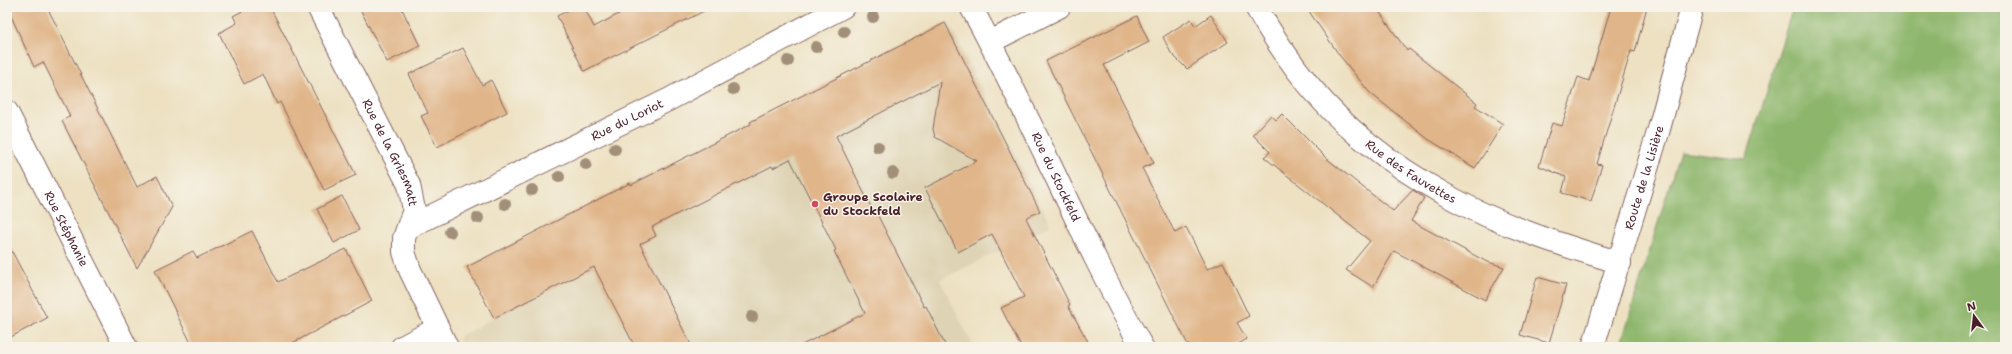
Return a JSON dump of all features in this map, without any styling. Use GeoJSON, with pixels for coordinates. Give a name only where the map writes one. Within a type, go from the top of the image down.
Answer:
{"type":"FeatureCollection","features":[{"type":"Feature","properties":{"kind":"street","name":"Rue de la Griesmatt"},"geometry":{"type":"LineString","coordinates":[[318,7],[409,185],[414,210],[404,238],[404,252],[410,270],[442,338]]}},
{"type":"Feature","properties":{"kind":"street","name":"Rue du Loriot"},"geometry":{"type":"LineString","coordinates":[[409,227],[668,100],[843,7]]}},
{"type":"Feature","properties":{"kind":"street","name":"Rue du Stockfeld"},"geometry":{"type":"LineString","coordinates":[[971,7],[990,42],[1142,347]]}},
{"type":"Feature","properties":{"kind":"street"},"geometry":{"type":"LineString","coordinates":[[990,42],[1058,7]]}},
{"type":"Feature","properties":{"kind":"street","name":"Rue des Fauvettes"},"geometry":{"type":"LineString","coordinates":[[1256,7],[1272,35],[1302,76],[1333,111],[1368,144],[1415,176],[1485,214],[1527,232],[1620,263]]}},
{"type":"Feature","properties":{"kind":"street","name":"Route de la Lisière"},"geometry":{"type":"LineString","coordinates":[[1593,347],[1660,129],[1692,7]]}},
{"type":"Feature","properties":{"kind":"street","name":"Rue Stéphanie"},"geometry":{"type":"LineString","coordinates":[[7,112],[126,347]]}},
{"type":"Feature","properties":{"kind":"street"},"geometry":{"type":"LineString","coordinates":[[402,347],[442,338]]}},
{"type":"Feature","properties":{"kind":"shaded area","name":"Groupe Scolaire du Stockfeld"},"geometry":{"type":"Polygon","coordinates":[[[948,21],[1051,225],[940,280],[974,347],[463,347],[458,337],[494,318],[467,267],[948,21]]]}},
{"type":"Feature","properties":{"kind":"green space"},"geometry":{"type":"Polygon","coordinates":[[[1793,7],[2005,7],[2005,347],[1620,347],[1680,151],[1746,159],[1793,7]]]}},
{"type":"Feature","properties":{"kind":"building"},"geometry":{"type":"Polygon","coordinates":[[[7,7],[47,7],[137,187],[157,176],[172,207],[137,268],[62,121],[70,116],[43,62],[34,67],[7,7]]]}},
{"type":"Feature","properties":{"kind":"building"},"geometry":{"type":"Polygon","coordinates":[[[250,7],[270,7],[356,175],[324,190],[280,102],[277,104],[263,74],[244,84],[219,33],[237,23],[233,16],[250,7]]]}},
{"type":"Feature","properties":{"kind":"building"},"geometry":{"type":"Polygon","coordinates":[[[359,7],[401,7],[420,46],[387,62],[359,7]]]}},
{"type":"Feature","properties":{"kind":"building"},"geometry":{"type":"Polygon","coordinates":[[[575,7],[584,7],[594,27],[632,7],[712,7],[584,71],[557,16],[575,7]]]}},
{"type":"Feature","properties":{"kind":"building"},"geometry":{"type":"Polygon","coordinates":[[[1306,7],[1376,7],[1407,51],[1409,49],[1477,103],[1475,106],[1503,124],[1475,168],[1428,139],[1370,93],[1340,56],[1306,7]]]}},
{"type":"Feature","properties":{"kind":"building"},"geometry":{"type":"Polygon","coordinates":[[[1611,7],[1647,7],[1635,52],[1631,51],[1597,164],[1602,165],[1591,201],[1562,193],[1566,177],[1539,166],[1552,123],[1562,126],[1578,77],[1589,81],[1611,7]]]}},
{"type":"Feature","properties":{"kind":"building"},"geometry":{"type":"Polygon","coordinates":[[[1211,15],[1228,42],[1187,69],[1171,53],[1163,37],[1191,19],[1195,26],[1211,15]]]}},
{"type":"Feature","properties":{"kind":"building"},"geometry":{"type":"Polygon","coordinates":[[[1137,16],[1149,42],[1104,65],[1154,163],[1142,168],[1175,233],[1186,227],[1207,269],[1223,262],[1249,316],[1237,323],[1247,339],[1233,347],[1189,347],[1046,61],[1137,16]]]}},
{"type":"Feature","properties":{"kind":"building"},"geometry":{"type":"Polygon","coordinates":[[[945,23],[1040,211],[1026,218],[1070,305],[1068,306],[1091,347],[1021,347],[1001,308],[1024,297],[992,234],[958,252],[925,188],[977,161],[935,137],[933,129],[940,82],[836,136],[874,213],[876,212],[946,347],[798,347],[865,313],[834,251],[836,250],[790,159],[773,168],[772,166],[652,227],[656,236],[640,244],[692,347],[635,347],[594,267],[494,318],[467,267],[630,183],[631,185],[751,124],[750,122],[945,23]]]}},
{"type":"Feature","properties":{"kind":"building"},"geometry":{"type":"Polygon","coordinates":[[[463,48],[482,85],[491,80],[507,112],[437,147],[421,116],[428,113],[409,74],[463,48]]]}},
{"type":"Feature","properties":{"kind":"building"},"geometry":{"type":"Polygon","coordinates":[[[1282,114],[1326,158],[1393,211],[1413,190],[1424,198],[1411,221],[1485,261],[1504,267],[1485,300],[1394,251],[1373,287],[1346,270],[1370,241],[1264,157],[1270,152],[1253,135],[1271,115],[1276,120],[1282,114]]]}},
{"type":"Feature","properties":{"kind":"building"},"geometry":{"type":"Polygon","coordinates":[[[342,196],[359,230],[334,243],[317,209],[342,196]]]}},
{"type":"Feature","properties":{"kind":"building"},"geometry":{"type":"Polygon","coordinates":[[[252,231],[278,282],[346,249],[372,301],[285,347],[193,347],[155,270],[193,251],[197,258],[252,231]]]}},
{"type":"Feature","properties":{"kind":"building"},"geometry":{"type":"Polygon","coordinates":[[[7,242],[47,318],[7,339],[7,242]]]}},
{"type":"Feature","properties":{"kind":"building"},"geometry":{"type":"Polygon","coordinates":[[[1537,277],[1566,285],[1549,343],[1520,335],[1537,277]]]}},
{"type":"Feature","properties":{"kind":"place","name":"Groupe Scolaire du Stockfeld"},"geometry":{"type":"Point","coordinates":[815,204]}}]}
